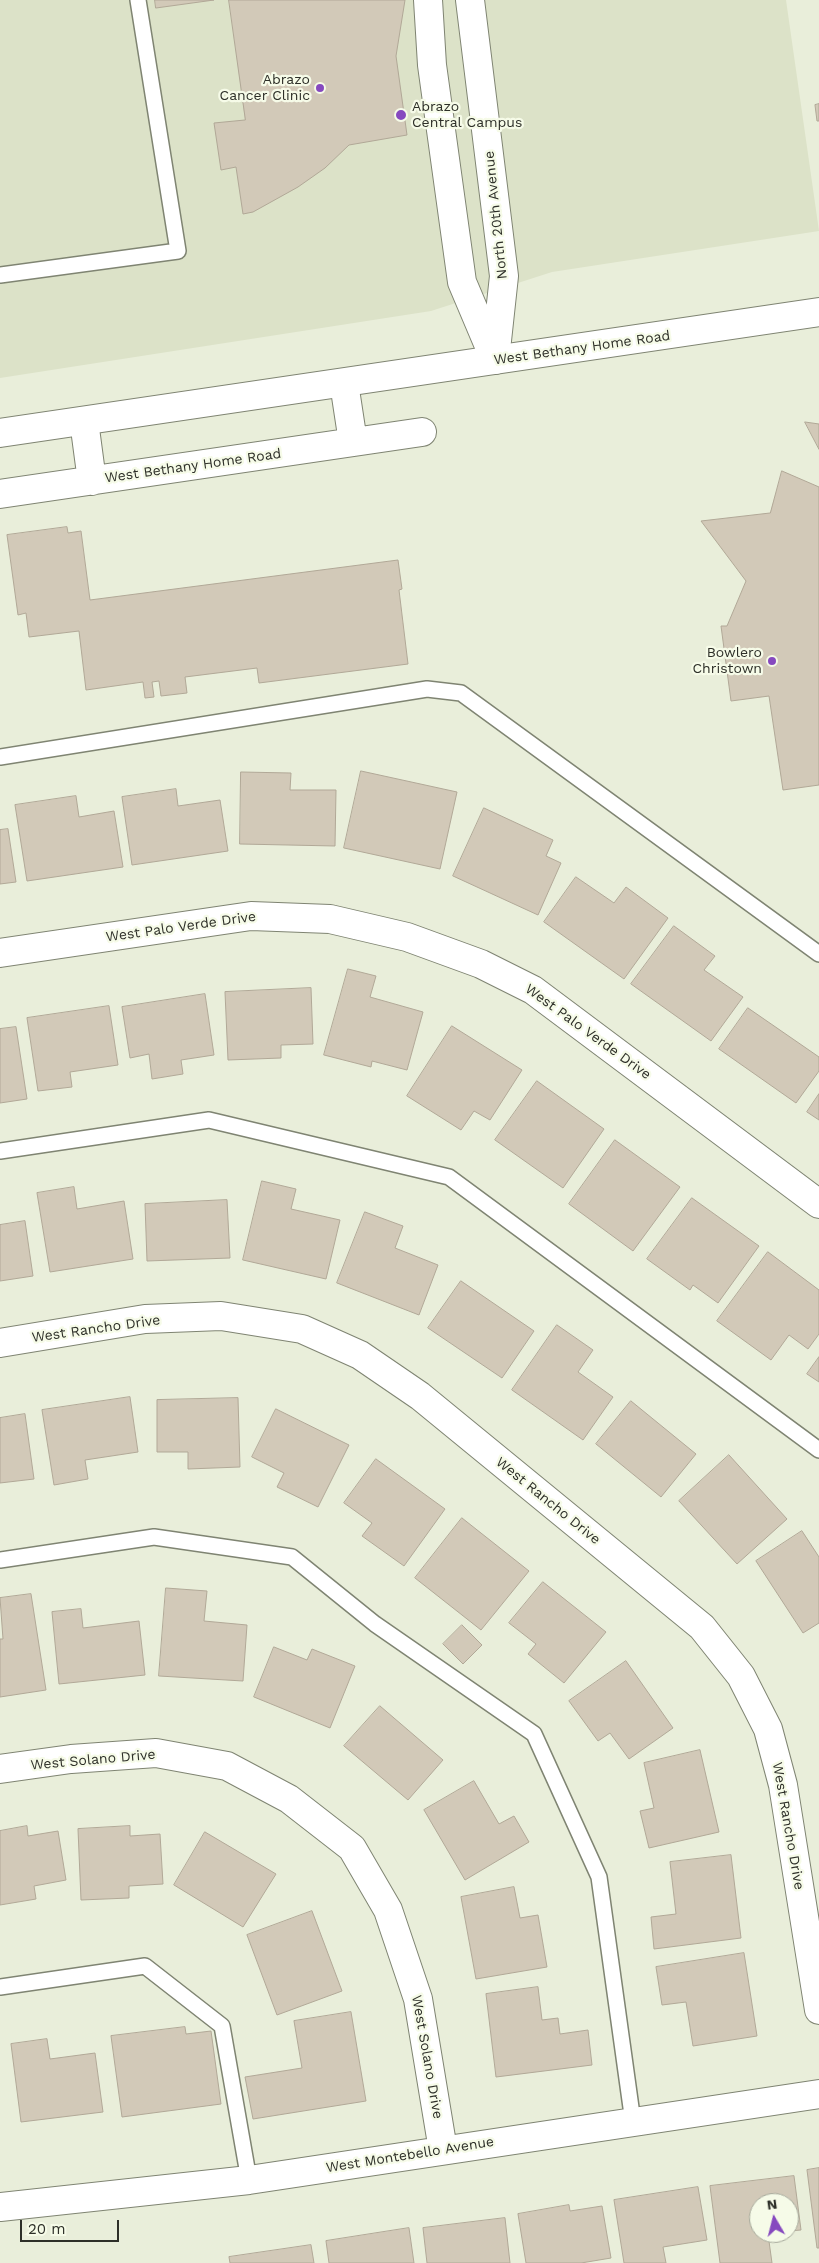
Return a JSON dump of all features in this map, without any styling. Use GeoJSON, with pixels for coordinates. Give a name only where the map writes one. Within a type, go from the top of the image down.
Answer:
{"type":"FeatureCollection","features":[{"type":"Feature","properties":{"kind":"street"},"geometry":{"type":"LineString","coordinates":[[428,0],[432,64],[462,282],[495,360]]}},
{"type":"Feature","properties":{"kind":"street","name":"North 20th Avenue"},"geometry":{"type":"LineString","coordinates":[[470,0],[504,276],[495,360]]}},
{"type":"Feature","properties":{"kind":"street","name":"West Bethany Home Road"},"geometry":{"type":"LineString","coordinates":[[0,433],[819,312]]}},
{"type":"Feature","properties":{"kind":"street"},"geometry":{"type":"LineString","coordinates":[[344,383],[353,442]]}},
{"type":"Feature","properties":{"kind":"street","name":"West Bethany Home Road"},"geometry":{"type":"LineString","coordinates":[[84,421],[92,481]]}},
{"type":"Feature","properties":{"kind":"street","name":"West Bethany Home Road"},"geometry":{"type":"LineString","coordinates":[[0,494],[422,432]]}},
{"type":"Feature","properties":{"kind":"street","name":"West Palo Verde Drive"},"geometry":{"type":"LineString","coordinates":[[0,953],[251,916],[330,919],[407,937],[481,964],[534,990],[819,1204]]}},
{"type":"Feature","properties":{"kind":"street","name":"West Rancho Drive"},"geometry":{"type":"LineString","coordinates":[[0,1343],[145,1319],[221,1316],[302,1329],[360,1355],[420,1396],[702,1627],[741,1676],[768,1729],[783,1786],[819,2010]]}},
{"type":"Feature","properties":{"kind":"street","name":"West Solano Drive"},"geometry":{"type":"LineString","coordinates":[[0,1769],[71,1759],[156,1753],[227,1766],[289,1799],[352,1848],[388,1910],[418,1998],[443,2150]]}},
{"type":"Feature","properties":{"kind":"street","name":"West Montebello Avenue"},"geometry":{"type":"LineString","coordinates":[[0,2207],[249,2180],[819,2094]]}},
{"type":"Feature","properties":{"kind":"lane"},"geometry":{"type":"LineString","coordinates":[[0,275],[178,251],[138,0]]}},
{"type":"Feature","properties":{"kind":"lane"},"geometry":{"type":"LineString","coordinates":[[0,757],[427,689],[461,693],[819,954]]}},
{"type":"Feature","properties":{"kind":"lane"},"geometry":{"type":"LineString","coordinates":[[0,1151],[209,1120],[449,1177],[819,1450]]}},
{"type":"Feature","properties":{"kind":"lane"},"geometry":{"type":"LineString","coordinates":[[0,1560],[154,1537],[292,1557],[376,1624],[534,1734],[599,1877],[633,2122]]}},
{"type":"Feature","properties":{"kind":"lane"},"geometry":{"type":"LineString","coordinates":[[0,1987],[145,1966],[222,2026],[249,2180]]}},
{"type":"Feature","properties":{"kind":"shaded area","name":"Abrazo Central Campus"},"geometry":{"type":"Polygon","coordinates":[[[0,0],[786,0],[819,231],[552,272],[431,311],[0,378],[0,0]]]}},
{"type":"Feature","properties":{"kind":"building"},"geometry":{"type":"Polygon","coordinates":[[[155,0],[214,0],[156,8],[155,0]]]}},
{"type":"Feature","properties":{"kind":"building","name":"Abrazo Cancer Clinic"},"geometry":{"type":"Polygon","coordinates":[[[229,0],[405,0],[396,56],[407,135],[349,145],[325,168],[298,187],[253,212],[243,214],[236,167],[221,170],[214,123],[245,120],[229,0]]]}},
{"type":"Feature","properties":{"kind":"building"},"geometry":{"type":"Polygon","coordinates":[[[819,104],[819,121],[817,121],[815,105],[819,104]]]}},
{"type":"Feature","properties":{"kind":"building"},"geometry":{"type":"Polygon","coordinates":[[[805,422],[819,424],[819,449],[805,422]]]}},
{"type":"Feature","properties":{"kind":"building","name":"Bowlero Christown"},"geometry":{"type":"Polygon","coordinates":[[[782,471],[819,487],[819,785],[783,790],[769,696],[731,701],[721,626],[727,626],[746,581],[701,521],[770,513],[782,471]]]}},
{"type":"Feature","properties":{"kind":"building"},"geometry":{"type":"Polygon","coordinates":[[[67,527],[68,533],[81,531],[90,600],[398,560],[402,589],[399,590],[408,664],[259,683],[257,668],[185,677],[187,693],[161,696],[159,681],[152,682],[154,697],[145,698],[143,682],[86,690],[79,631],[29,637],[26,613],[18,615],[7,535],[67,527]]]}},
{"type":"Feature","properties":{"kind":"building"},"geometry":{"type":"Polygon","coordinates":[[[361,771],[457,792],[440,869],[344,848],[361,771]]]}},
{"type":"Feature","properties":{"kind":"building"},"geometry":{"type":"Polygon","coordinates":[[[241,772],[291,773],[290,790],[336,790],[335,846],[240,844],[241,772]]]}},
{"type":"Feature","properties":{"kind":"building"},"geometry":{"type":"Polygon","coordinates":[[[176,789],[178,806],[220,800],[228,851],[132,865],[122,797],[176,789]]]}},
{"type":"Feature","properties":{"kind":"building"},"geometry":{"type":"Polygon","coordinates":[[[76,796],[79,817],[114,811],[123,867],[27,881],[15,805],[76,796]]]}},
{"type":"Feature","properties":{"kind":"building"},"geometry":{"type":"Polygon","coordinates":[[[484,808],[553,840],[546,856],[561,863],[538,915],[453,876],[484,808]]]}},
{"type":"Feature","properties":{"kind":"building"},"geometry":{"type":"Polygon","coordinates":[[[8,829],[16,882],[0,884],[0,830],[8,829]]]}},
{"type":"Feature","properties":{"kind":"building"},"geometry":{"type":"Polygon","coordinates":[[[576,877],[614,903],[626,887],[668,918],[624,979],[544,922],[576,877]]]}},
{"type":"Feature","properties":{"kind":"building"},"geometry":{"type":"Polygon","coordinates":[[[674,926],[715,956],[704,970],[743,997],[711,1041],[631,984],[674,926]]]}},
{"type":"Feature","properties":{"kind":"building"},"geometry":{"type":"Polygon","coordinates":[[[348,969],[376,976],[370,997],[423,1012],[407,1070],[372,1061],[371,1067],[324,1055],[348,969]]]}},
{"type":"Feature","properties":{"kind":"building"},"geometry":{"type":"Polygon","coordinates":[[[311,988],[313,1044],[281,1045],[281,1058],[228,1060],[225,992],[311,988]]]}},
{"type":"Feature","properties":{"kind":"building"},"geometry":{"type":"Polygon","coordinates":[[[205,994],[214,1055],[181,1060],[183,1074],[152,1079],[149,1054],[130,1058],[122,1007],[205,994]]]}},
{"type":"Feature","properties":{"kind":"building"},"geometry":{"type":"Polygon","coordinates":[[[109,1006],[118,1065],[70,1072],[72,1087],[38,1091],[27,1018],[109,1006]]]}},
{"type":"Feature","properties":{"kind":"building"},"geometry":{"type":"Polygon","coordinates":[[[748,1008],[819,1057],[819,1071],[796,1103],[719,1049],[748,1008]]]}},
{"type":"Feature","properties":{"kind":"building"},"geometry":{"type":"Polygon","coordinates":[[[452,1026],[522,1070],[490,1120],[474,1111],[461,1130],[407,1096],[452,1026]]]}},
{"type":"Feature","properties":{"kind":"building"},"geometry":{"type":"Polygon","coordinates":[[[16,1027],[27,1099],[0,1103],[0,1029],[16,1027]]]}},
{"type":"Feature","properties":{"kind":"building"},"geometry":{"type":"Polygon","coordinates":[[[537,1081],[604,1129],[563,1188],[495,1140],[537,1081]]]}},
{"type":"Feature","properties":{"kind":"building"},"geometry":{"type":"Polygon","coordinates":[[[819,1094],[819,1120],[807,1112],[819,1094]]]}},
{"type":"Feature","properties":{"kind":"building"},"geometry":{"type":"Polygon","coordinates":[[[615,1140],[680,1187],[633,1251],[569,1204],[615,1140]]]}},
{"type":"Feature","properties":{"kind":"building"},"geometry":{"type":"Polygon","coordinates":[[[262,1181],[296,1189],[291,1209],[340,1220],[326,1279],[243,1260],[262,1181]]]}},
{"type":"Feature","properties":{"kind":"building"},"geometry":{"type":"Polygon","coordinates":[[[74,1187],[77,1209],[124,1201],[133,1259],[50,1272],[37,1193],[74,1187]]]}},
{"type":"Feature","properties":{"kind":"building"},"geometry":{"type":"Polygon","coordinates":[[[692,1198],[759,1246],[718,1303],[693,1285],[690,1290],[647,1259],[692,1198]]]}},
{"type":"Feature","properties":{"kind":"building"},"geometry":{"type":"Polygon","coordinates":[[[227,1200],[230,1258],[147,1261],[145,1204],[227,1200]]]}},
{"type":"Feature","properties":{"kind":"building"},"geometry":{"type":"Polygon","coordinates":[[[365,1212],[403,1226],[395,1248],[438,1265],[419,1315],[337,1283],[365,1212]]]}},
{"type":"Feature","properties":{"kind":"building"},"geometry":{"type":"Polygon","coordinates":[[[25,1221],[33,1276],[0,1281],[0,1225],[25,1221]]]}},
{"type":"Feature","properties":{"kind":"building"},"geometry":{"type":"Polygon","coordinates":[[[768,1252],[819,1290],[819,1334],[808,1349],[789,1335],[771,1360],[717,1321],[768,1252]]]}},
{"type":"Feature","properties":{"kind":"building"},"geometry":{"type":"Polygon","coordinates":[[[461,1281],[534,1331],[502,1378],[428,1328],[461,1281]]]}},
{"type":"Feature","properties":{"kind":"building"},"geometry":{"type":"Polygon","coordinates":[[[557,1325],[593,1350],[578,1372],[613,1397],[583,1440],[512,1390],[557,1325]]]}},
{"type":"Feature","properties":{"kind":"building"},"geometry":{"type":"Polygon","coordinates":[[[819,1357],[819,1382],[807,1374],[819,1357]]]}},
{"type":"Feature","properties":{"kind":"building"},"geometry":{"type":"Polygon","coordinates":[[[130,1397],[138,1452],[85,1460],[88,1479],[54,1485],[42,1410],[130,1397]]]}},
{"type":"Feature","properties":{"kind":"building"},"geometry":{"type":"Polygon","coordinates":[[[238,1398],[240,1467],[188,1469],[188,1452],[157,1452],[157,1400],[238,1398]]]}},
{"type":"Feature","properties":{"kind":"building"},"geometry":{"type":"Polygon","coordinates":[[[631,1401],[696,1454],[661,1497],[596,1444],[631,1401]]]}},
{"type":"Feature","properties":{"kind":"building"},"geometry":{"type":"Polygon","coordinates":[[[276,1409],[349,1445],[318,1507],[277,1487],[284,1473],[252,1457],[276,1409]]]}},
{"type":"Feature","properties":{"kind":"building"},"geometry":{"type":"Polygon","coordinates":[[[25,1414],[34,1479],[0,1483],[0,1418],[25,1414]]]}},
{"type":"Feature","properties":{"kind":"building"},"geometry":{"type":"Polygon","coordinates":[[[729,1455],[787,1519],[737,1564],[679,1501],[729,1455]]]}},
{"type":"Feature","properties":{"kind":"building"},"geometry":{"type":"Polygon","coordinates":[[[376,1459],[445,1509],[404,1566],[362,1536],[372,1523],[344,1503],[376,1459]]]}},
{"type":"Feature","properties":{"kind":"building"},"geometry":{"type":"Polygon","coordinates":[[[462,1518],[529,1571],[481,1630],[415,1578],[462,1518]]]}},
{"type":"Feature","properties":{"kind":"building"},"geometry":{"type":"Polygon","coordinates":[[[802,1531],[819,1557],[819,1623],[803,1633],[756,1561],[802,1531]]]}},
{"type":"Feature","properties":{"kind":"building"},"geometry":{"type":"Polygon","coordinates":[[[543,1582],[606,1632],[564,1683],[528,1654],[536,1644],[509,1623],[543,1582]]]}},
{"type":"Feature","properties":{"kind":"building"},"geometry":{"type":"Polygon","coordinates":[[[166,1588],[207,1591],[204,1621],[247,1625],[243,1681],[159,1676],[166,1588]]]}},
{"type":"Feature","properties":{"kind":"building"},"geometry":{"type":"Polygon","coordinates":[[[31,1594],[46,1690],[0,1697],[0,1639],[3,1639],[0,1598],[31,1594]]]}},
{"type":"Feature","properties":{"kind":"building"},"geometry":{"type":"Polygon","coordinates":[[[81,1609],[83,1628],[139,1621],[145,1675],[59,1684],[52,1612],[81,1609]]]}},
{"type":"Feature","properties":{"kind":"building"},"geometry":{"type":"Polygon","coordinates":[[[462,1625],[482,1645],[463,1664],[443,1644],[462,1625]]]}},
{"type":"Feature","properties":{"kind":"building"},"geometry":{"type":"Polygon","coordinates":[[[274,1647],[307,1660],[312,1649],[355,1666],[330,1728],[254,1697],[274,1647]]]}},
{"type":"Feature","properties":{"kind":"building"},"geometry":{"type":"Polygon","coordinates":[[[626,1661],[673,1728],[629,1759],[610,1733],[598,1741],[569,1701],[626,1661]]]}},
{"type":"Feature","properties":{"kind":"building"},"geometry":{"type":"Polygon","coordinates":[[[380,1706],[443,1760],[408,1800],[344,1746],[380,1706]]]}},
{"type":"Feature","properties":{"kind":"building"},"geometry":{"type":"Polygon","coordinates":[[[700,1750],[719,1832],[649,1848],[640,1811],[654,1808],[644,1763],[700,1750]]]}},
{"type":"Feature","properties":{"kind":"building"},"geometry":{"type":"Polygon","coordinates":[[[474,1781],[499,1824],[514,1816],[529,1842],[465,1880],[424,1810],[474,1781]]]}},
{"type":"Feature","properties":{"kind":"building"},"geometry":{"type":"Polygon","coordinates":[[[27,1826],[28,1836],[58,1831],[66,1880],[34,1886],[36,1899],[0,1905],[0,1831],[27,1826]]]}},
{"type":"Feature","properties":{"kind":"building"},"geometry":{"type":"Polygon","coordinates":[[[130,1826],[130,1836],[160,1834],[163,1884],[129,1886],[129,1898],[81,1900],[78,1829],[130,1826]]]}},
{"type":"Feature","properties":{"kind":"building"},"geometry":{"type":"Polygon","coordinates":[[[205,1832],[276,1874],[243,1927],[174,1885],[205,1832]]]}},
{"type":"Feature","properties":{"kind":"building"},"geometry":{"type":"Polygon","coordinates":[[[731,1855],[741,1938],[654,1949],[651,1917],[676,1914],[670,1862],[731,1855]]]}},
{"type":"Feature","properties":{"kind":"building"},"geometry":{"type":"Polygon","coordinates":[[[514,1887],[520,1918],[538,1915],[547,1967],[476,1979],[461,1897],[514,1887]]]}},
{"type":"Feature","properties":{"kind":"building"},"geometry":{"type":"Polygon","coordinates":[[[312,1911],[342,1991],[277,2015],[247,1935],[312,1911]]]}},
{"type":"Feature","properties":{"kind":"building"},"geometry":{"type":"Polygon","coordinates":[[[744,1953],[757,2036],[693,2046],[686,2002],[662,2005],[656,1967],[744,1953]]]}},
{"type":"Feature","properties":{"kind":"building"},"geometry":{"type":"Polygon","coordinates":[[[538,1987],[542,2020],[558,2018],[560,2034],[588,2030],[592,2065],[496,2077],[486,1994],[538,1987]]]}},
{"type":"Feature","properties":{"kind":"building"},"geometry":{"type":"Polygon","coordinates":[[[351,2012],[366,2101],[253,2119],[245,2077],[302,2068],[294,2021],[351,2012]]]}},
{"type":"Feature","properties":{"kind":"building"},"geometry":{"type":"Polygon","coordinates":[[[185,2027],[186,2034],[211,2031],[221,2104],[122,2117],[111,2036],[185,2027]]]}},
{"type":"Feature","properties":{"kind":"building"},"geometry":{"type":"Polygon","coordinates":[[[47,2039],[50,2059],[95,2053],[103,2112],[21,2122],[11,2044],[47,2039]]]}},
{"type":"Feature","properties":{"kind":"building"},"geometry":{"type":"Polygon","coordinates":[[[819,2168],[819,2248],[817,2248],[807,2170],[819,2168]]]}},
{"type":"Feature","properties":{"kind":"building"},"geometry":{"type":"Polygon","coordinates":[[[794,2176],[796,2193],[749,2193],[749,2243],[769,2243],[772,2263],[720,2263],[710,2186],[794,2176]]]}},
{"type":"Feature","properties":{"kind":"building"},"geometry":{"type":"Polygon","coordinates":[[[698,2187],[707,2240],[663,2247],[666,2263],[624,2263],[614,2200],[698,2187]]]}},
{"type":"Feature","properties":{"kind":"building"},"geometry":{"type":"Polygon","coordinates":[[[569,2205],[570,2211],[602,2206],[611,2258],[581,2263],[526,2263],[518,2214],[569,2205]]]}},
{"type":"Feature","properties":{"kind":"building"},"geometry":{"type":"Polygon","coordinates":[[[505,2218],[510,2263],[427,2263],[423,2228],[505,2218]]]}},
{"type":"Feature","properties":{"kind":"building"},"geometry":{"type":"Polygon","coordinates":[[[409,2228],[414,2263],[329,2263],[326,2241],[409,2228]]]}},
{"type":"Feature","properties":{"kind":"building"},"geometry":{"type":"Polygon","coordinates":[[[311,2245],[314,2263],[230,2263],[229,2257],[311,2245]]]}},
{"type":"Feature","properties":{"kind":"place","name":"Abrazo Cancer Clinic"},"geometry":{"type":"Point","coordinates":[320,88]}},
{"type":"Feature","properties":{"kind":"place","name":"Abrazo Central Campus"},"geometry":{"type":"Point","coordinates":[401,115]}},
{"type":"Feature","properties":{"kind":"place","name":"Bowlero Christown"},"geometry":{"type":"Point","coordinates":[772,661]}}]}
